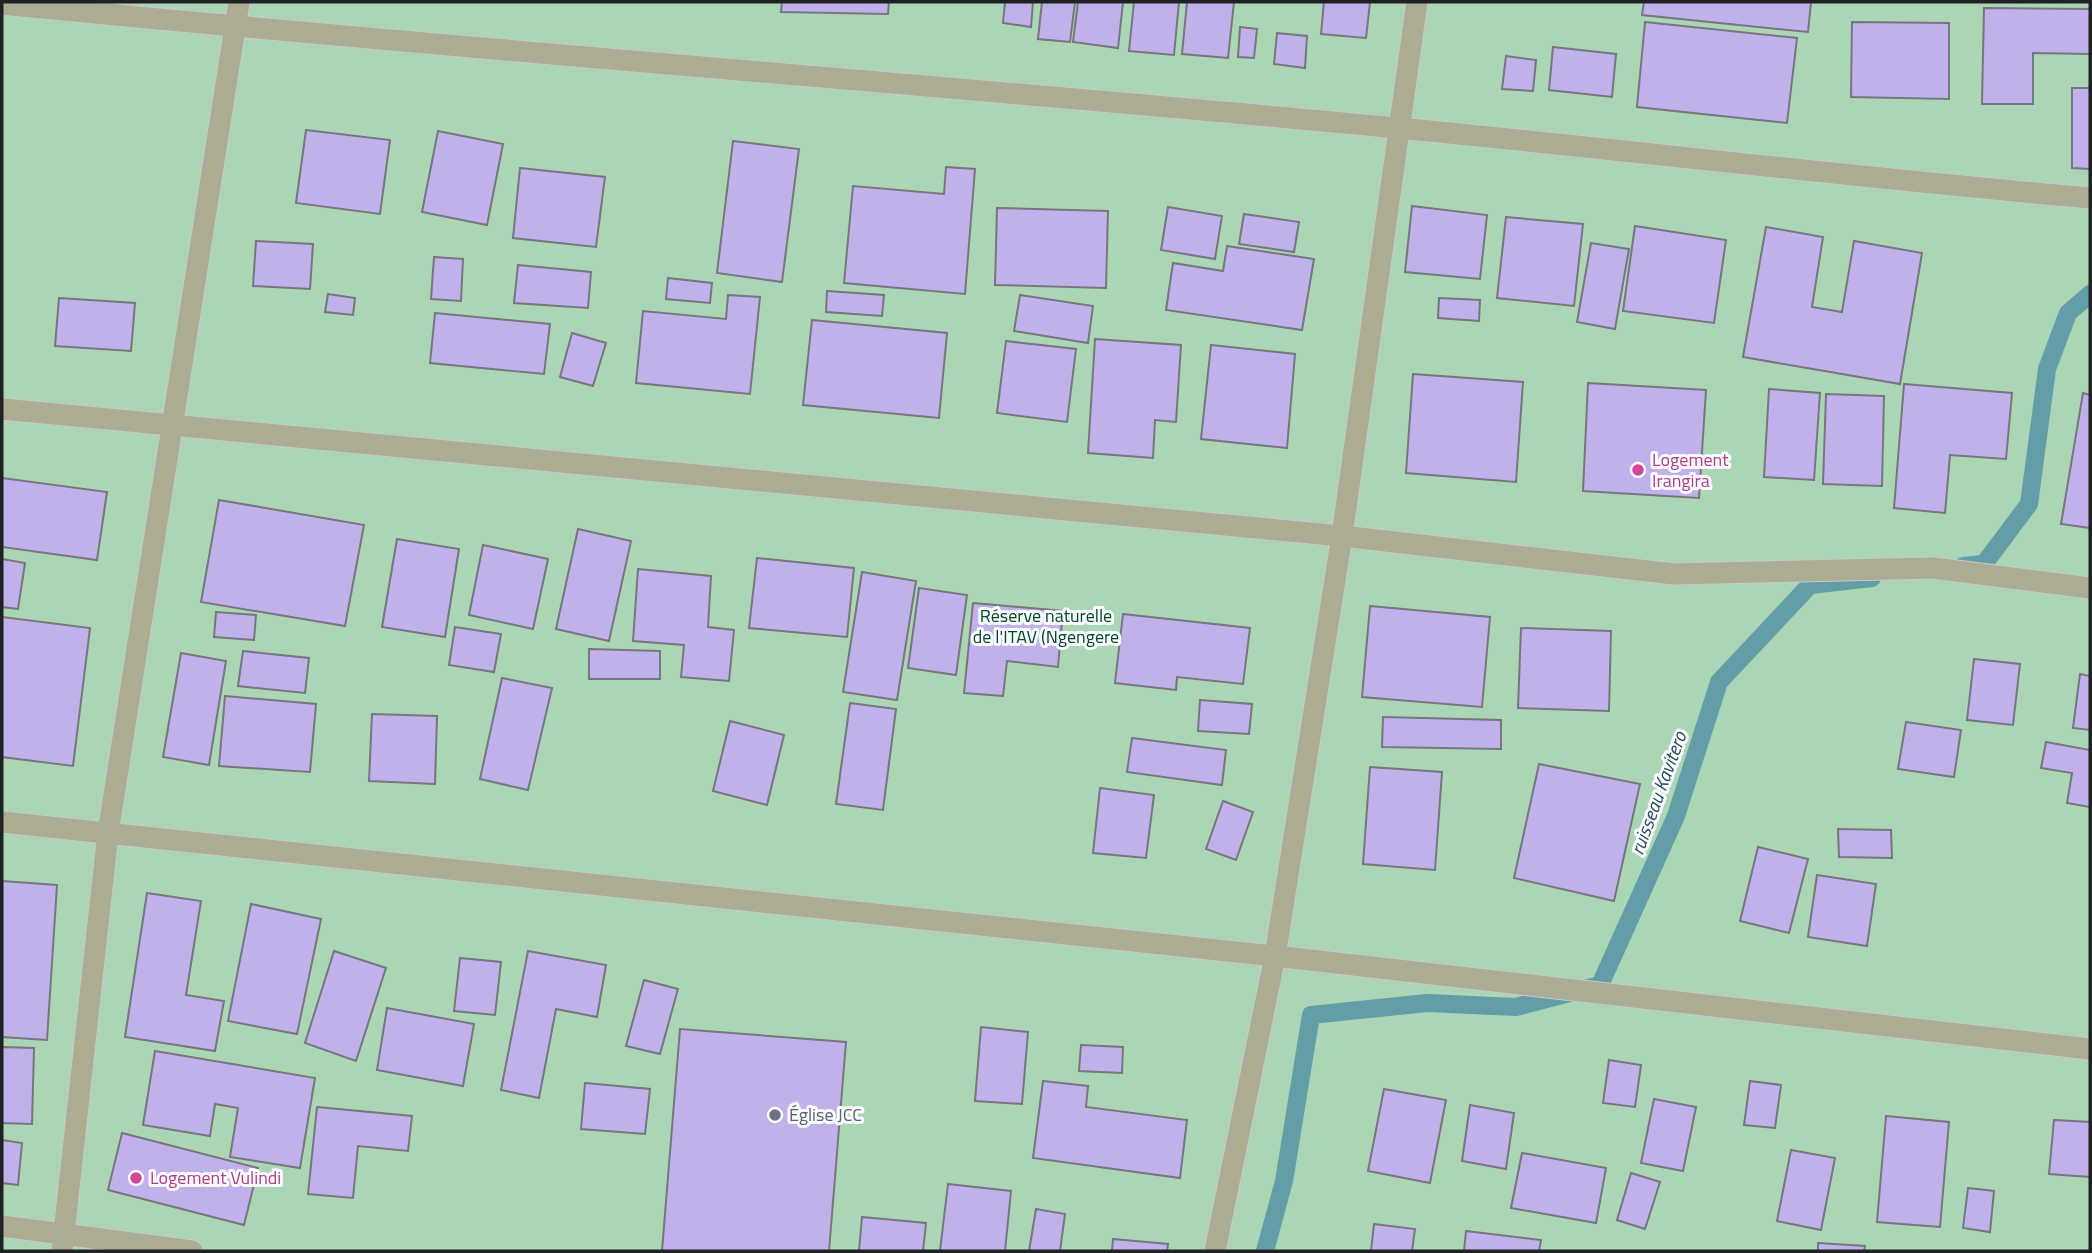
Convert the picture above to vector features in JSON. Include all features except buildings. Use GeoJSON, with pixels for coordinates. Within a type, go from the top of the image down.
{"type":"FeatureCollection","features":[{"type":"Feature","properties":{"kind":"street"},"geometry":{"type":"LineString","coordinates":[[62,1243],[108,833],[239,2]]}},
{"type":"Feature","properties":{"kind":"street"},"geometry":{"type":"LineString","coordinates":[[1215,1251],[1275,956],[1342,536],[1417,2]]}},
{"type":"Feature","properties":{"kind":"street"},"geometry":{"type":"LineString","coordinates":[[2,4],[235,27],[1399,128],[1916,183],[2090,198]]}},
{"type":"Feature","properties":{"kind":"street"},"geometry":{"type":"LineString","coordinates":[[2,409],[1342,536],[1674,574],[1933,568],[2090,588]]}},
{"type":"Feature","properties":{"kind":"street"},"geometry":{"type":"LineString","coordinates":[[2,822],[1275,956],[2090,1049]]}},
{"type":"Feature","properties":{"kind":"street"},"geometry":{"type":"LineString","coordinates":[[2,1226],[62,1243],[192,1251]]}},
{"type":"Feature","properties":{"kind":"green space","name":"Réserve naturelle de l'ITAV (Ngengere"},"geometry":{"type":"Polygon","coordinates":[[[2,2],[2090,2],[2090,1251],[2,1251],[2,2]]]}},
{"type":"Feature","properties":{"kind":"waterway","name":"ruisseau Kavitero"},"geometry":{"type":"LineString","coordinates":[[1963,566],[1984,564],[2029,504],[2047,369],[2068,313],[2090,294]]}},
{"type":"Feature","properties":{"kind":"waterway","name":"ruisseau Kavitero"},"geometry":{"type":"LineString","coordinates":[[1265,1251],[1284,1181],[1311,1015],[1427,1003],[1516,1007],[1600,985],[1676,816],[1719,682],[1810,585],[1872,578]]}},
{"type":"Feature","properties":{"kind":"place","name":"Logement Irangira"},"geometry":{"type":"Point","coordinates":[1638,470]}},
{"type":"Feature","properties":{"kind":"place","name":"Église JCC"},"geometry":{"type":"Point","coordinates":[775,1115]}},
{"type":"Feature","properties":{"kind":"place","name":"Logement Vulindi"},"geometry":{"type":"Point","coordinates":[136,1178]}}]}
